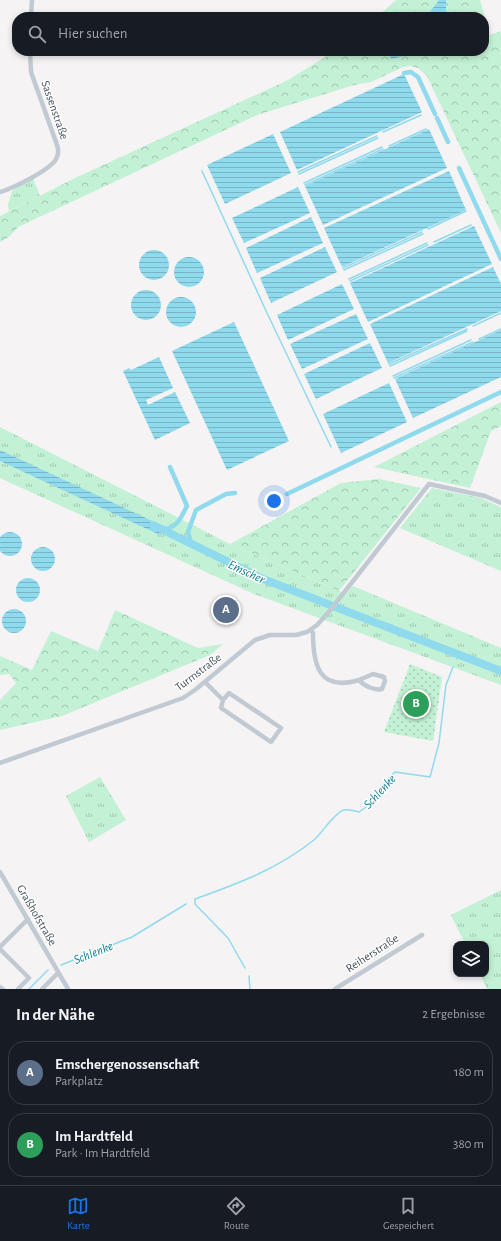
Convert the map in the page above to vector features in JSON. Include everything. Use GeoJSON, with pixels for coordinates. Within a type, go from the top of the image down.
{"type":"FeatureCollection","features":[{"type":"Feature","properties":{"kind":"street"},"geometry":{"type":"LineString","coordinates":[[31,12],[32,0]]}},
{"type":"Feature","properties":{"kind":"street","name":"Sassenstraße"},"geometry":{"type":"LineString","coordinates":[[0,192],[10,189],[42,171],[53,163],[57,156],[57,145],[31,72],[30,56]]}},
{"type":"Feature","properties":{"kind":"street"},"geometry":{"type":"LineString","coordinates":[[359,680],[362,684],[378,690],[382,689],[385,681],[384,677],[373,674],[359,680],[335,682],[321,674],[315,663],[313,633],[311,630],[342,596],[430,484],[485,496],[501,503]]}},
{"type":"Feature","properties":{"kind":"street","name":"Turmstraße"},"geometry":{"type":"LineString","coordinates":[[0,763],[93,729],[171,703],[195,690],[255,640],[270,635],[296,634],[311,630]]}},
{"type":"Feature","properties":{"kind":"street"},"geometry":{"type":"LineString","coordinates":[[205,682],[223,700]]}},
{"type":"Feature","properties":{"kind":"street"},"geometry":{"type":"LineString","coordinates":[[229,693],[281,728],[271,742],[221,708],[223,700],[229,693]]}},
{"type":"Feature","properties":{"kind":"street","name":"Graßhofstraße"},"geometry":{"type":"LineString","coordinates":[[0,872],[68,989]]}},
{"type":"Feature","properties":{"kind":"street"},"geometry":{"type":"LineString","coordinates":[[18,989],[29,978],[0,948],[28,919]]}},
{"type":"Feature","properties":{"kind":"street","name":"Reiherstraße"},"geometry":{"type":"LineString","coordinates":[[334,989],[422,935]]}},
{"type":"Feature","properties":{"kind":"street"},"geometry":{"type":"LineString","coordinates":[[42,989],[58,973]]}},
{"type":"Feature","properties":{"kind":"green space"},"geometry":{"type":"Polygon","coordinates":[[[396,0],[480,0],[483,12],[383,12],[396,0]]]}},
{"type":"Feature","properties":{"kind":"green space"},"geometry":{"type":"Polygon","coordinates":[[[501,31],[501,233],[427,76],[418,68],[411,66],[403,67],[371,82],[354,85],[257,115],[18,227],[8,238],[0,242],[0,216],[75,178],[288,80],[327,56],[489,56],[489,32],[490,35],[501,31]]]}},
{"type":"Feature","properties":{"kind":"green space"},"geometry":{"type":"Polygon","coordinates":[[[33,178],[40,196],[9,211],[8,205],[12,191],[33,178]]]}},
{"type":"Feature","properties":{"kind":"green space"},"geometry":{"type":"Polygon","coordinates":[[[501,402],[501,426],[491,431],[470,488],[374,467],[501,402]]]}},
{"type":"Feature","properties":{"kind":"green space"},"geometry":{"type":"Polygon","coordinates":[[[0,427],[230,544],[346,594],[353,586],[501,648],[501,685],[254,594],[0,478],[0,427]]]}},
{"type":"Feature","properties":{"kind":"green space"},"geometry":{"type":"Polygon","coordinates":[[[379,479],[421,488],[339,591],[230,544],[341,483],[379,479]]]}},
{"type":"Feature","properties":{"kind":"green space"},"geometry":{"type":"Polygon","coordinates":[[[432,488],[481,498],[501,507],[501,571],[400,528],[432,488]]]}},
{"type":"Feature","properties":{"kind":"green space"},"geometry":{"type":"Polygon","coordinates":[[[115,610],[198,648],[223,644],[210,655],[62,716],[0,730],[0,700],[16,683],[9,674],[0,675],[0,656],[32,670],[51,631],[98,651],[115,610]]]}},
{"type":"Feature","properties":{"kind":"green space"},"geometry":{"type":"Polygon","coordinates":[[[410,664],[442,677],[433,741],[384,732],[410,664]]]}},
{"type":"Feature","properties":{"kind":"green space"},"geometry":{"type":"Polygon","coordinates":[[[100,777],[126,820],[89,842],[66,796],[100,777]]]}},
{"type":"Feature","properties":{"kind":"green space"},"geometry":{"type":"Polygon","coordinates":[[[501,890],[501,989],[487,989],[481,977],[489,977],[489,941],[464,941],[451,915],[501,890]]]}},
{"type":"Feature","properties":{"kind":"water"},"geometry":{"type":"Polygon","coordinates":[[[439,0],[446,0],[447,12],[430,12],[439,0]]]}},
{"type":"Feature","properties":{"kind":"water"},"geometry":{"type":"Polygon","coordinates":[[[391,56],[404,56],[391,59],[391,56]]]}},
{"type":"Feature","properties":{"kind":"water"},"geometry":{"type":"Polygon","coordinates":[[[404,74],[422,112],[297,170],[280,132],[404,74]]]}},
{"type":"Feature","properties":{"kind":"water"},"geometry":{"type":"Polygon","coordinates":[[[429,129],[447,168],[323,225],[305,186],[429,129]]]}},
{"type":"Feature","properties":{"kind":"water"},"geometry":{"type":"Polygon","coordinates":[[[273,134],[291,173],[225,204],[207,165],[273,134]]]}},
{"type":"Feature","properties":{"kind":"water"},"geometry":{"type":"Polygon","coordinates":[[[449,171],[466,210],[342,267],[324,228],[449,171]]]}},
{"type":"Feature","properties":{"kind":"water"},"geometry":{"type":"Polygon","coordinates":[[[298,187],[310,213],[244,243],[232,218],[298,187]]]}},
{"type":"Feature","properties":{"kind":"water"},"geometry":{"type":"Polygon","coordinates":[[[311,217],[323,243],[257,273],[246,248],[311,217]]]}},
{"type":"Feature","properties":{"kind":"water"},"geometry":{"type":"Polygon","coordinates":[[[474,226],[492,264],[368,322],[350,283],[474,226]]]}},
{"type":"Feature","properties":{"kind":"water"},"geometry":{"type":"Polygon","coordinates":[[[325,247],[337,272],[271,303],[260,278],[325,247]]]}},
{"type":"Feature","properties":{"kind":"water"},"geometry":{"type":"Polygon","coordinates":[[[154,250],[165,254],[169,265],[165,276],[154,280],[143,276],[139,265],[143,254],[154,250]]]}},
{"type":"Feature","properties":{"kind":"water"},"geometry":{"type":"Polygon","coordinates":[[[189,257],[200,261],[204,272],[200,283],[189,287],[178,283],[174,272],[178,261],[189,257]]]}},
{"type":"Feature","properties":{"kind":"water"},"geometry":{"type":"Polygon","coordinates":[[[493,267],[501,284],[501,311],[388,363],[370,324],[493,267]]]}},
{"type":"Feature","properties":{"kind":"water"},"geometry":{"type":"Polygon","coordinates":[[[342,284],[354,309],[288,340],[277,315],[342,284]]]}},
{"type":"Feature","properties":{"kind":"water"},"geometry":{"type":"Polygon","coordinates":[[[146,290],[157,294],[161,305],[157,316],[146,320],[135,316],[131,305],[135,294],[146,290]]]}},
{"type":"Feature","properties":{"kind":"water"},"geometry":{"type":"Polygon","coordinates":[[[181,297],[192,301],[196,312],[192,323],[181,327],[170,323],[166,312],[170,301],[181,297]]]}},
{"type":"Feature","properties":{"kind":"water"},"geometry":{"type":"Polygon","coordinates":[[[356,314],[368,339],[302,369],[290,344],[356,314]]]}},
{"type":"Feature","properties":{"kind":"water"},"geometry":{"type":"Polygon","coordinates":[[[234,322],[289,441],[227,470],[172,351],[234,322]]]}},
{"type":"Feature","properties":{"kind":"water"},"geometry":{"type":"Polygon","coordinates":[[[501,330],[501,377],[413,418],[395,379],[501,330]]]}},
{"type":"Feature","properties":{"kind":"water"},"geometry":{"type":"Polygon","coordinates":[[[370,343],[382,368],[316,399],[304,374],[370,343]]]}},
{"type":"Feature","properties":{"kind":"water"},"geometry":{"type":"Polygon","coordinates":[[[159,357],[173,388],[146,400],[148,405],[175,392],[190,423],[155,440],[123,371],[129,368],[131,370],[159,357]]]}},
{"type":"Feature","properties":{"kind":"water"},"geometry":{"type":"Polygon","coordinates":[[[389,383],[407,422],[341,453],[323,414],[389,383]]]}},
{"type":"Feature","properties":{"kind":"water"},"geometry":{"type":"Polygon","coordinates":[[[0,450],[166,526],[160,535],[0,461],[0,450]]]}},
{"type":"Feature","properties":{"kind":"water"},"geometry":{"type":"Polygon","coordinates":[[[6,533],[14,533],[21,540],[21,548],[14,555],[6,555],[-1,548],[-1,540],[6,533]]]}},
{"type":"Feature","properties":{"kind":"water"},"geometry":{"type":"Polygon","coordinates":[[[43,547],[48,548],[54,554],[54,564],[48,570],[43,571],[38,570],[32,564],[31,559],[32,554],[38,548],[43,547]]]}},
{"type":"Feature","properties":{"kind":"water"},"geometry":{"type":"Polygon","coordinates":[[[28,578],[33,579],[39,585],[39,595],[33,601],[28,602],[23,601],[17,595],[16,590],[17,585],[23,579],[28,578]]]}},
{"type":"Feature","properties":{"kind":"water"},"geometry":{"type":"Polygon","coordinates":[[[14,609],[19,610],[25,616],[25,626],[19,632],[14,633],[9,632],[3,626],[2,621],[3,616],[9,610],[14,609]]]}},
{"type":"Feature","properties":{"kind":"waterway"},"geometry":{"type":"LineString","coordinates":[[404,73],[411,72],[418,77],[435,114]]}},
{"type":"Feature","properties":{"kind":"waterway"},"geometry":{"type":"LineString","coordinates":[[383,132],[421,115]]}},
{"type":"Feature","properties":{"kind":"waterway"},"geometry":{"type":"LineString","coordinates":[[437,118],[448,142]]}},
{"type":"Feature","properties":{"kind":"waterway"},"geometry":{"type":"LineString","coordinates":[[389,146],[426,129]]}},
{"type":"Feature","properties":{"kind":"waterway"},"geometry":{"type":"LineString","coordinates":[[298,172],[377,136]]}},
{"type":"Feature","properties":{"kind":"waterway"},"geometry":{"type":"LineString","coordinates":[[299,174],[378,138]]}},
{"type":"Feature","properties":{"kind":"waterway"},"geometry":{"type":"LineString","coordinates":[[304,183],[382,147]]}},
{"type":"Feature","properties":{"kind":"waterway"},"geometry":{"type":"LineString","coordinates":[[305,185],[383,149]]}},
{"type":"Feature","properties":{"kind":"waterway"},"geometry":{"type":"LineString","coordinates":[[459,168],[501,259]]}},
{"type":"Feature","properties":{"kind":"waterway"},"geometry":{"type":"LineString","coordinates":[[202,171],[267,313],[331,447]]}},
{"type":"Feature","properties":{"kind":"waterway"},"geometry":{"type":"LineString","coordinates":[[428,229],[466,211]]}},
{"type":"Feature","properties":{"kind":"waterway"},"geometry":{"type":"LineString","coordinates":[[434,242],[471,225]]}},
{"type":"Feature","properties":{"kind":"waterway"},"geometry":{"type":"LineString","coordinates":[[343,268],[422,232]]}},
{"type":"Feature","properties":{"kind":"waterway"},"geometry":{"type":"LineString","coordinates":[[344,270],[423,234]]}},
{"type":"Feature","properties":{"kind":"waterway"},"geometry":{"type":"LineString","coordinates":[[349,279],[427,243]]}},
{"type":"Feature","properties":{"kind":"waterway"},"geometry":{"type":"LineString","coordinates":[[350,281],[428,245]]}},
{"type":"Feature","properties":{"kind":"waterway"},"geometry":{"type":"LineString","coordinates":[[473,326],[501,313]]}},
{"type":"Feature","properties":{"kind":"waterway"},"geometry":{"type":"LineString","coordinates":[[389,364],[467,329]]}},
{"type":"Feature","properties":{"kind":"waterway"},"geometry":{"type":"LineString","coordinates":[[479,339],[501,329]]}},
{"type":"Feature","properties":{"kind":"waterway"},"geometry":{"type":"LineString","coordinates":[[390,366],[467,331]]}},
{"type":"Feature","properties":{"kind":"waterway"},"geometry":{"type":"LineString","coordinates":[[393,376],[471,340]]}},
{"type":"Feature","properties":{"kind":"waterway"},"geometry":{"type":"LineString","coordinates":[[394,378],[473,342]]}},
{"type":"Feature","properties":{"kind":"waterway"},"geometry":{"type":"LineString","coordinates":[[287,494],[501,392]]}},
{"type":"Feature","properties":{"kind":"waterway"},"geometry":{"type":"LineString","coordinates":[[163,530],[176,524],[187,506],[170,467]]}},
{"type":"Feature","properties":{"kind":"waterway"},"geometry":{"type":"LineString","coordinates":[[191,543],[188,532],[196,510],[226,494],[235,493]]}},
{"type":"Feature","properties":{"kind":"waterway","name":"Emscher"},"geometry":{"type":"LineString","coordinates":[[153,525],[263,579],[501,671]]}},
{"type":"Feature","properties":{"kind":"waterway","name":"Schlenke"},"geometry":{"type":"LineString","coordinates":[[457,659],[458,654]]}},
{"type":"Feature","properties":{"kind":"waterway","name":"Schlenke"},"geometry":{"type":"LineString","coordinates":[[245,968],[228,938],[195,904],[195,899],[257,875],[286,860],[314,840],[340,812],[344,810],[359,812],[369,805],[382,785],[395,772],[430,777],[439,743],[446,685],[453,667]]}},
{"type":"Feature","properties":{"kind":"waterway","name":"Schlenke"},"geometry":{"type":"LineString","coordinates":[[61,965],[132,937],[186,904]]}},
{"type":"Feature","properties":{"kind":"waterway","name":"Schlenke"},"geometry":{"type":"LineString","coordinates":[[29,989],[48,970]]}},
{"type":"Feature","properties":{"kind":"waterway"},"geometry":{"type":"LineString","coordinates":[[249,976],[250,989]]}},
{"type":"Feature","properties":{"kind":"place","name":"Emschergenossenschaft"},"geometry":{"type":"Point","coordinates":[226,610]}},
{"type":"Feature","properties":{"kind":"place","name":"Im Hardtfeld"},"geometry":{"type":"Point","coordinates":[416,704]}}]}
